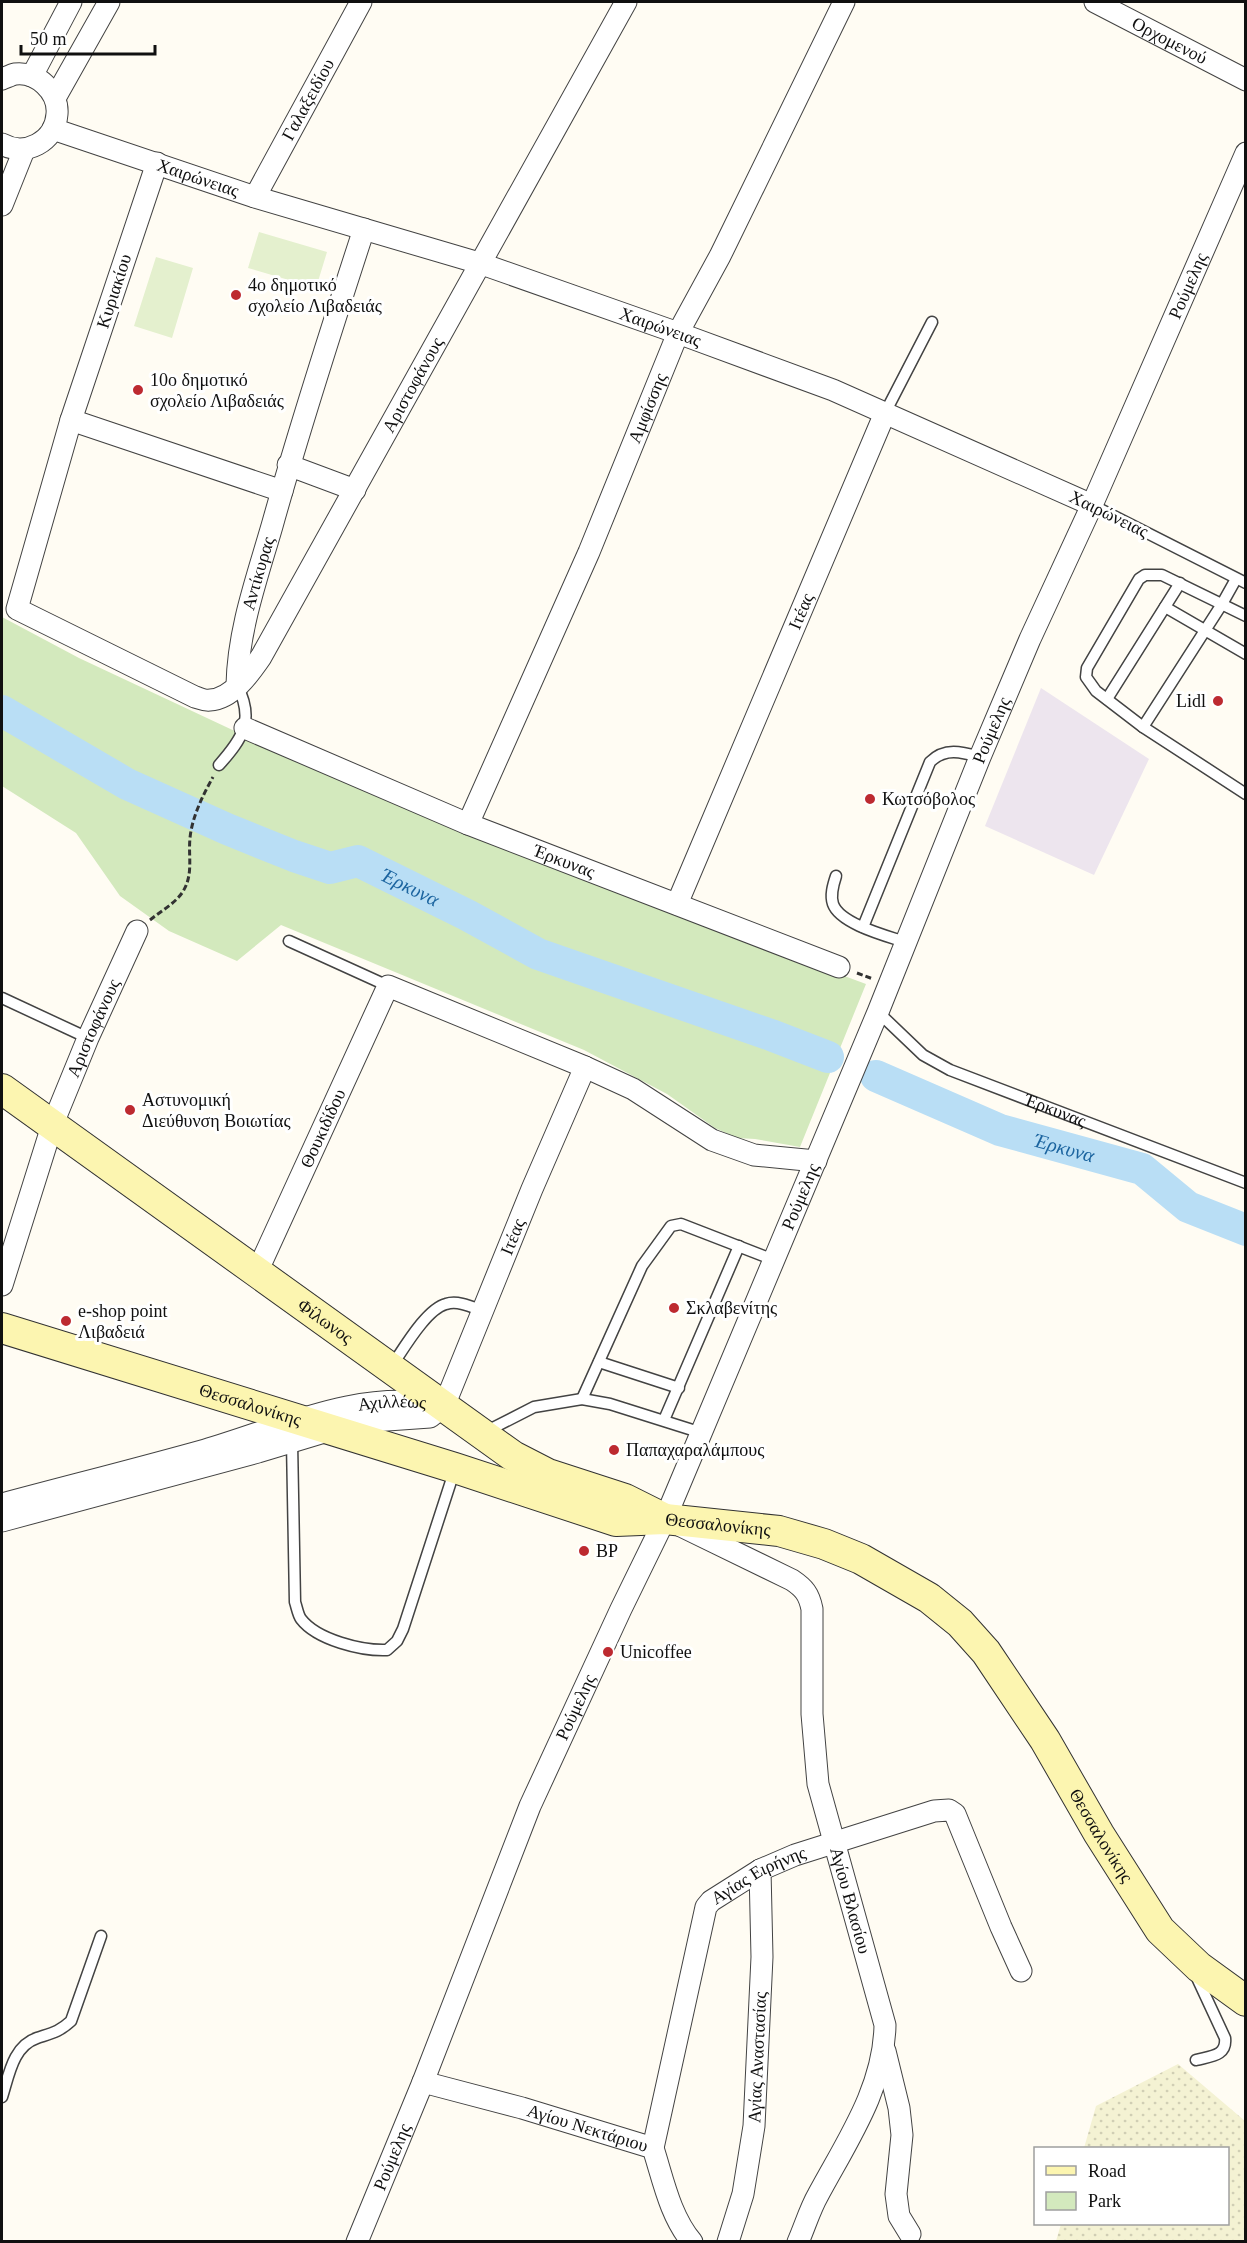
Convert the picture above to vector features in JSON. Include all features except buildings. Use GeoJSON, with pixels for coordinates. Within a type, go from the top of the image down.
{"type":"FeatureCollection","features":[{"type":"Feature","properties":{"kind":"main road","name":"Φίλωνος"},"geometry":{"type":"LineString","coordinates":[[2,1089],[530,1466],[625,1499],[665,1519]]}},
{"type":"Feature","properties":{"kind":"main road","name":"Θεσσαλονίκης"},"geometry":{"type":"LineString","coordinates":[[2,1328],[294,1430],[331,1430],[616,1521],[665,1519],[779,1531],[824,1544],[861,1559],[929,1598],[960,1623],[986,1652],[1021,1701],[1152,1920],[1172,1944],[1245,2001]]}},
{"type":"Feature","properties":{"kind":"street"},"geometry":{"type":"LineString","coordinates":[[32,76],[71,2]]}},
{"type":"Feature","properties":{"kind":"street"},"geometry":{"type":"LineString","coordinates":[[55,98],[109,2]]}},
{"type":"Feature","properties":{"kind":"street","name":"Γαλαξειδίου"},"geometry":{"type":"LineString","coordinates":[[255,196],[361,2]]}},
{"type":"Feature","properties":{"kind":"street","name":"Αριστοφάνους"},"geometry":{"type":"LineString","coordinates":[[237,686],[261,657],[626,2]]}},
{"type":"Feature","properties":{"kind":"street","name":"Αμφίσσης"},"geometry":{"type":"LineString","coordinates":[[468,824],[589,552],[678,333],[726,246],[844,2]]}},
{"type":"Feature","properties":{"kind":"street","name":"Ορχομενού"},"geometry":{"type":"LineString","coordinates":[[1095,2],[1245,80]]}},
{"type":"Feature","properties":{"kind":"street"},"geometry":{"type":"LineString","coordinates":[[2,79],[15,74],[32,76],[46,84],[55,98],[58,114],[53,129],[46,139],[36,146],[24,150],[8,148],[2,144]]}},
{"type":"Feature","properties":{"kind":"street","name":"Χαιρώνειας"},"geometry":{"type":"LineString","coordinates":[[53,129],[255,196],[479,263],[678,333],[813,382],[1092,505]]}},
{"type":"Feature","properties":{"kind":"street"},"geometry":{"type":"LineString","coordinates":[[2,205],[24,150]]}},
{"type":"Feature","properties":{"kind":"street","name":"Ρούμελης"},"geometry":{"type":"LineString","coordinates":[[357,2241],[423,2082],[530,1806],[665,1519],[878,1012],[1030,639],[1092,505],[1245,153]]}},
{"type":"Feature","properties":{"kind":"street","name":"Κυριακίου"},"geometry":{"type":"LineString","coordinates":[[157,163],[71,420],[16,609],[195,697],[209,700],[223,696],[237,686]]}},
{"type":"Feature","properties":{"kind":"street","name":"Αντίκυρας"},"geometry":{"type":"LineString","coordinates":[[237,686],[238,658],[245,620],[288,465],[364,229]]}},
{"type":"Feature","properties":{"kind":"street","name":"Ιτέας"},"geometry":{"type":"LineString","coordinates":[[677,904],[885,413]]}},
{"type":"Feature","properties":{"kind":"street"},"geometry":{"type":"LineString","coordinates":[[71,420],[282,491]]}},
{"type":"Feature","properties":{"kind":"street"},"geometry":{"type":"LineString","coordinates":[[288,465],[355,490]]}},
{"type":"Feature","properties":{"kind":"street","name":"Έρκυνας"},"geometry":{"type":"LineString","coordinates":[[245,728],[468,824],[839,967]]}},
{"type":"Feature","properties":{"kind":"street","name":"Αριστοφάνους"},"geometry":{"type":"LineString","coordinates":[[2,1285],[52,1126],[88,1038],[137,931]]}},
{"type":"Feature","properties":{"kind":"street"},"geometry":{"type":"LineString","coordinates":[[388,986],[633,1089],[712,1140],[754,1155],[816,1161]]}},
{"type":"Feature","properties":{"kind":"street","name":"Θουκιδίδου"},"geometry":{"type":"LineString","coordinates":[[257,1272],[388,986]]}},
{"type":"Feature","properties":{"kind":"street","name":"Ιτέας"},"geometry":{"type":"LineString","coordinates":[[444,1406],[585,1067]]}},
{"type":"Feature","properties":{"kind":"street","name":"Αχιλλέως"},"geometry":{"type":"LineString","coordinates":[[2,1521],[294,1430],[367,1404],[423,1402],[444,1406]]}},
{"type":"Feature","properties":{"kind":"street","name":"Αχιλλέως"},"geometry":{"type":"LineString","coordinates":[[331,1430],[373,1421],[430,1417],[444,1406]]}},
{"type":"Feature","properties":{"kind":"street","name":"Αχιλλέως"},"geometry":{"type":"LineString","coordinates":[[2,1504],[206,1450],[294,1430]]}},
{"type":"Feature","properties":{"kind":"street","name":"Αγίου Βλασίου"},"geometry":{"type":"LineString","coordinates":[[665,1519],[792,1580],[803,1587],[809,1596],[812,1609],[812,1714],[818,1784],[885,2025],[885,2048],[878,2075],[849,2142],[818,2196],[798,2241]]}},
{"type":"Feature","properties":{"kind":"street","name":"Αγίας Ειρήνης"},"geometry":{"type":"LineString","coordinates":[[653,2148],[706,1907],[711,1901],[760,1870],[795,1855],[934,1811],[950,1810],[955,1814],[1021,1971]]}},
{"type":"Feature","properties":{"kind":"street","name":"Αγίας Αναστασίας"},"geometry":{"type":"LineString","coordinates":[[728,2241],[743,2194],[754,2126],[762,1957],[760,1870]]}},
{"type":"Feature","properties":{"kind":"street"},"geometry":{"type":"LineString","coordinates":[[885,2048],[899,2108],[902,2134],[896,2194],[899,2216],[910,2234]]}},
{"type":"Feature","properties":{"kind":"street","name":"Αγίου Νεκτάριου"},"geometry":{"type":"LineString","coordinates":[[423,2082],[653,2148],[670,2201],[692,2241]]}},
{"type":"Feature","properties":{"kind":"lane","name":"Ιτέας"},"geometry":{"type":"LineString","coordinates":[[885,413],[932,322]]}},
{"type":"Feature","properties":{"kind":"lane","name":"Χαιρώνειας"},"geometry":{"type":"LineString","coordinates":[[1092,505],[1241,581]]}},
{"type":"Feature","properties":{"kind":"lane"},"geometry":{"type":"LineString","coordinates":[[1245,616],[1162,575],[1145,575],[1139,579],[1087,668],[1086,677],[1089,684],[1143,727],[1245,794]]}},
{"type":"Feature","properties":{"kind":"lane"},"geometry":{"type":"LineString","coordinates":[[1143,727],[1222,604],[1241,581]]}},
{"type":"Feature","properties":{"kind":"lane"},"geometry":{"type":"LineString","coordinates":[[1107,699],[1180,583]]}},
{"type":"Feature","properties":{"kind":"lane"},"geometry":{"type":"LineString","coordinates":[[1165,607],[1245,654]]}},
{"type":"Feature","properties":{"kind":"lane"},"geometry":{"type":"LineString","coordinates":[[219,765],[232,751],[245,728],[247,712],[245,700],[237,686]]}},
{"type":"Feature","properties":{"kind":"lane"},"geometry":{"type":"LineString","coordinates":[[863,927],[930,762],[934,757],[950,751],[980,757]]}},
{"type":"Feature","properties":{"kind":"lane"},"geometry":{"type":"LineString","coordinates":[[836,876],[831,894],[834,907],[842,915],[863,927],[905,942]]}},
{"type":"Feature","properties":{"kind":"lane"},"geometry":{"type":"LineString","coordinates":[[289,942],[388,986]]}},
{"type":"Feature","properties":{"kind":"lane"},"geometry":{"type":"LineString","coordinates":[[2,998],[88,1038]]}},
{"type":"Feature","properties":{"kind":"lane","name":"Έρκυνας"},"geometry":{"type":"LineString","coordinates":[[878,1012],[924,1055],[950,1070],[1245,1183]]}},
{"type":"Feature","properties":{"kind":"lane"},"geometry":{"type":"LineString","coordinates":[[582,1399],[642,1266],[671,1226],[681,1224],[774,1260]]}},
{"type":"Feature","properties":{"kind":"lane"},"geometry":{"type":"LineString","coordinates":[[664,1420],[739,1246]]}},
{"type":"Feature","properties":{"kind":"lane"},"geometry":{"type":"LineString","coordinates":[[390,1368],[431,1312],[445,1304],[454,1303],[483,1311]]}},
{"type":"Feature","properties":{"kind":"lane"},"geometry":{"type":"LineString","coordinates":[[599,1362],[679,1388]]}},
{"type":"Feature","properties":{"kind":"lane"},"geometry":{"type":"LineString","coordinates":[[482,1433],[534,1407],[582,1399],[610,1404],[702,1433]]}},
{"type":"Feature","properties":{"kind":"lane"},"geometry":{"type":"LineString","coordinates":[[294,1430],[295,1602],[299,1617],[309,1628],[320,1635],[371,1650],[387,1650],[397,1641],[403,1629],[455,1468]]}},
{"type":"Feature","properties":{"kind":"lane"},"geometry":{"type":"LineString","coordinates":[[2,2097],[14,2060],[24,2044],[61,2031],[71,2021],[101,1936]]}},
{"type":"Feature","properties":{"kind":"lane"},"geometry":{"type":"LineString","coordinates":[[1196,2060],[1217,2055],[1226,2045],[1226,2038],[1198,1980],[1199,1967]]}},
{"type":"Feature","properties":{"kind":"path"},"geometry":{"type":"LineString","coordinates":[[137,931],[182,893],[190,874],[189,839],[206,790]]}},
{"type":"Feature","properties":{"kind":"path"},"geometry":{"type":"LineString","coordinates":[[839,967],[889,985]]}},
{"type":"Feature","properties":{"kind":"shaded area"},"geometry":{"type":"Polygon","coordinates":[[[1041,688],[1149,759],[1094,875],[985,826],[1041,688]]]}},
{"type":"Feature","properties":{"kind":"shaded area"},"geometry":{"type":"Polygon","coordinates":[[[1178,2064],[1245,2121],[1245,2241],[1056,2241],[1061,2225],[1229,2225],[1229,2147],[1084,2147],[1096,2106],[1178,2064]]]}},
{"type":"Feature","properties":{"kind":"green space"},"geometry":{"type":"Polygon","coordinates":[[[259,232],[327,252],[316,288],[248,268],[259,232]]]}},
{"type":"Feature","properties":{"kind":"green space"},"geometry":{"type":"Polygon","coordinates":[[[156,257],[193,268],[172,338],[134,326],[156,257]]]}},
{"type":"Feature","properties":{"kind":"green space"},"geometry":{"type":"Polygon","coordinates":[[[2,617],[79,658],[301,762],[661,908],[866,984],[800,1147],[737,1138],[715,1128],[667,1094],[584,1050],[281,925],[237,961],[169,931],[120,896],[76,833],[2,786],[2,617]]]}},
{"type":"Feature","properties":{"kind":"waterway","name":"Έρκυνα"},"geometry":{"type":"LineString","coordinates":[[2,711],[127,784],[227,829],[330,868],[358,861],[467,915],[538,954],[828,1057]]}},
{"type":"Feature","properties":{"kind":"waterway","name":"Έρκυνα"},"geometry":{"type":"LineString","coordinates":[[876,1076],[1000,1130],[1142,1169],[1188,1207],[1246,1230]]}},
{"type":"Feature","properties":{"kind":"place","name":"4ο δημοτικό σχολείο Λιβαδειάς"},"geometry":{"type":"Point","coordinates":[236,295]}},
{"type":"Feature","properties":{"kind":"place","name":"10ο δημοτικό σχολείο Λιβαδειάς"},"geometry":{"type":"Point","coordinates":[138,390]}},
{"type":"Feature","properties":{"kind":"place","name":"Lidl"},"geometry":{"type":"Point","coordinates":[1218,701]}},
{"type":"Feature","properties":{"kind":"place","name":"Κωτσόβολος"},"geometry":{"type":"Point","coordinates":[870,799]}},
{"type":"Feature","properties":{"kind":"place","name":"Αστυνομική Διεύθυνση Βοιωτίας"},"geometry":{"type":"Point","coordinates":[130,1110]}},
{"type":"Feature","properties":{"kind":"place","name":"Σκλαβενίτης"},"geometry":{"type":"Point","coordinates":[674,1308]}},
{"type":"Feature","properties":{"kind":"place","name":"e-shop point Λιβαδειά"},"geometry":{"type":"Point","coordinates":[66,1321]}},
{"type":"Feature","properties":{"kind":"place","name":"Παπαχαραλάμπους"},"geometry":{"type":"Point","coordinates":[614,1450]}},
{"type":"Feature","properties":{"kind":"place","name":"BP"},"geometry":{"type":"Point","coordinates":[584,1551]}},
{"type":"Feature","properties":{"kind":"place","name":"Unicoffee"},"geometry":{"type":"Point","coordinates":[608,1652]}}]}
